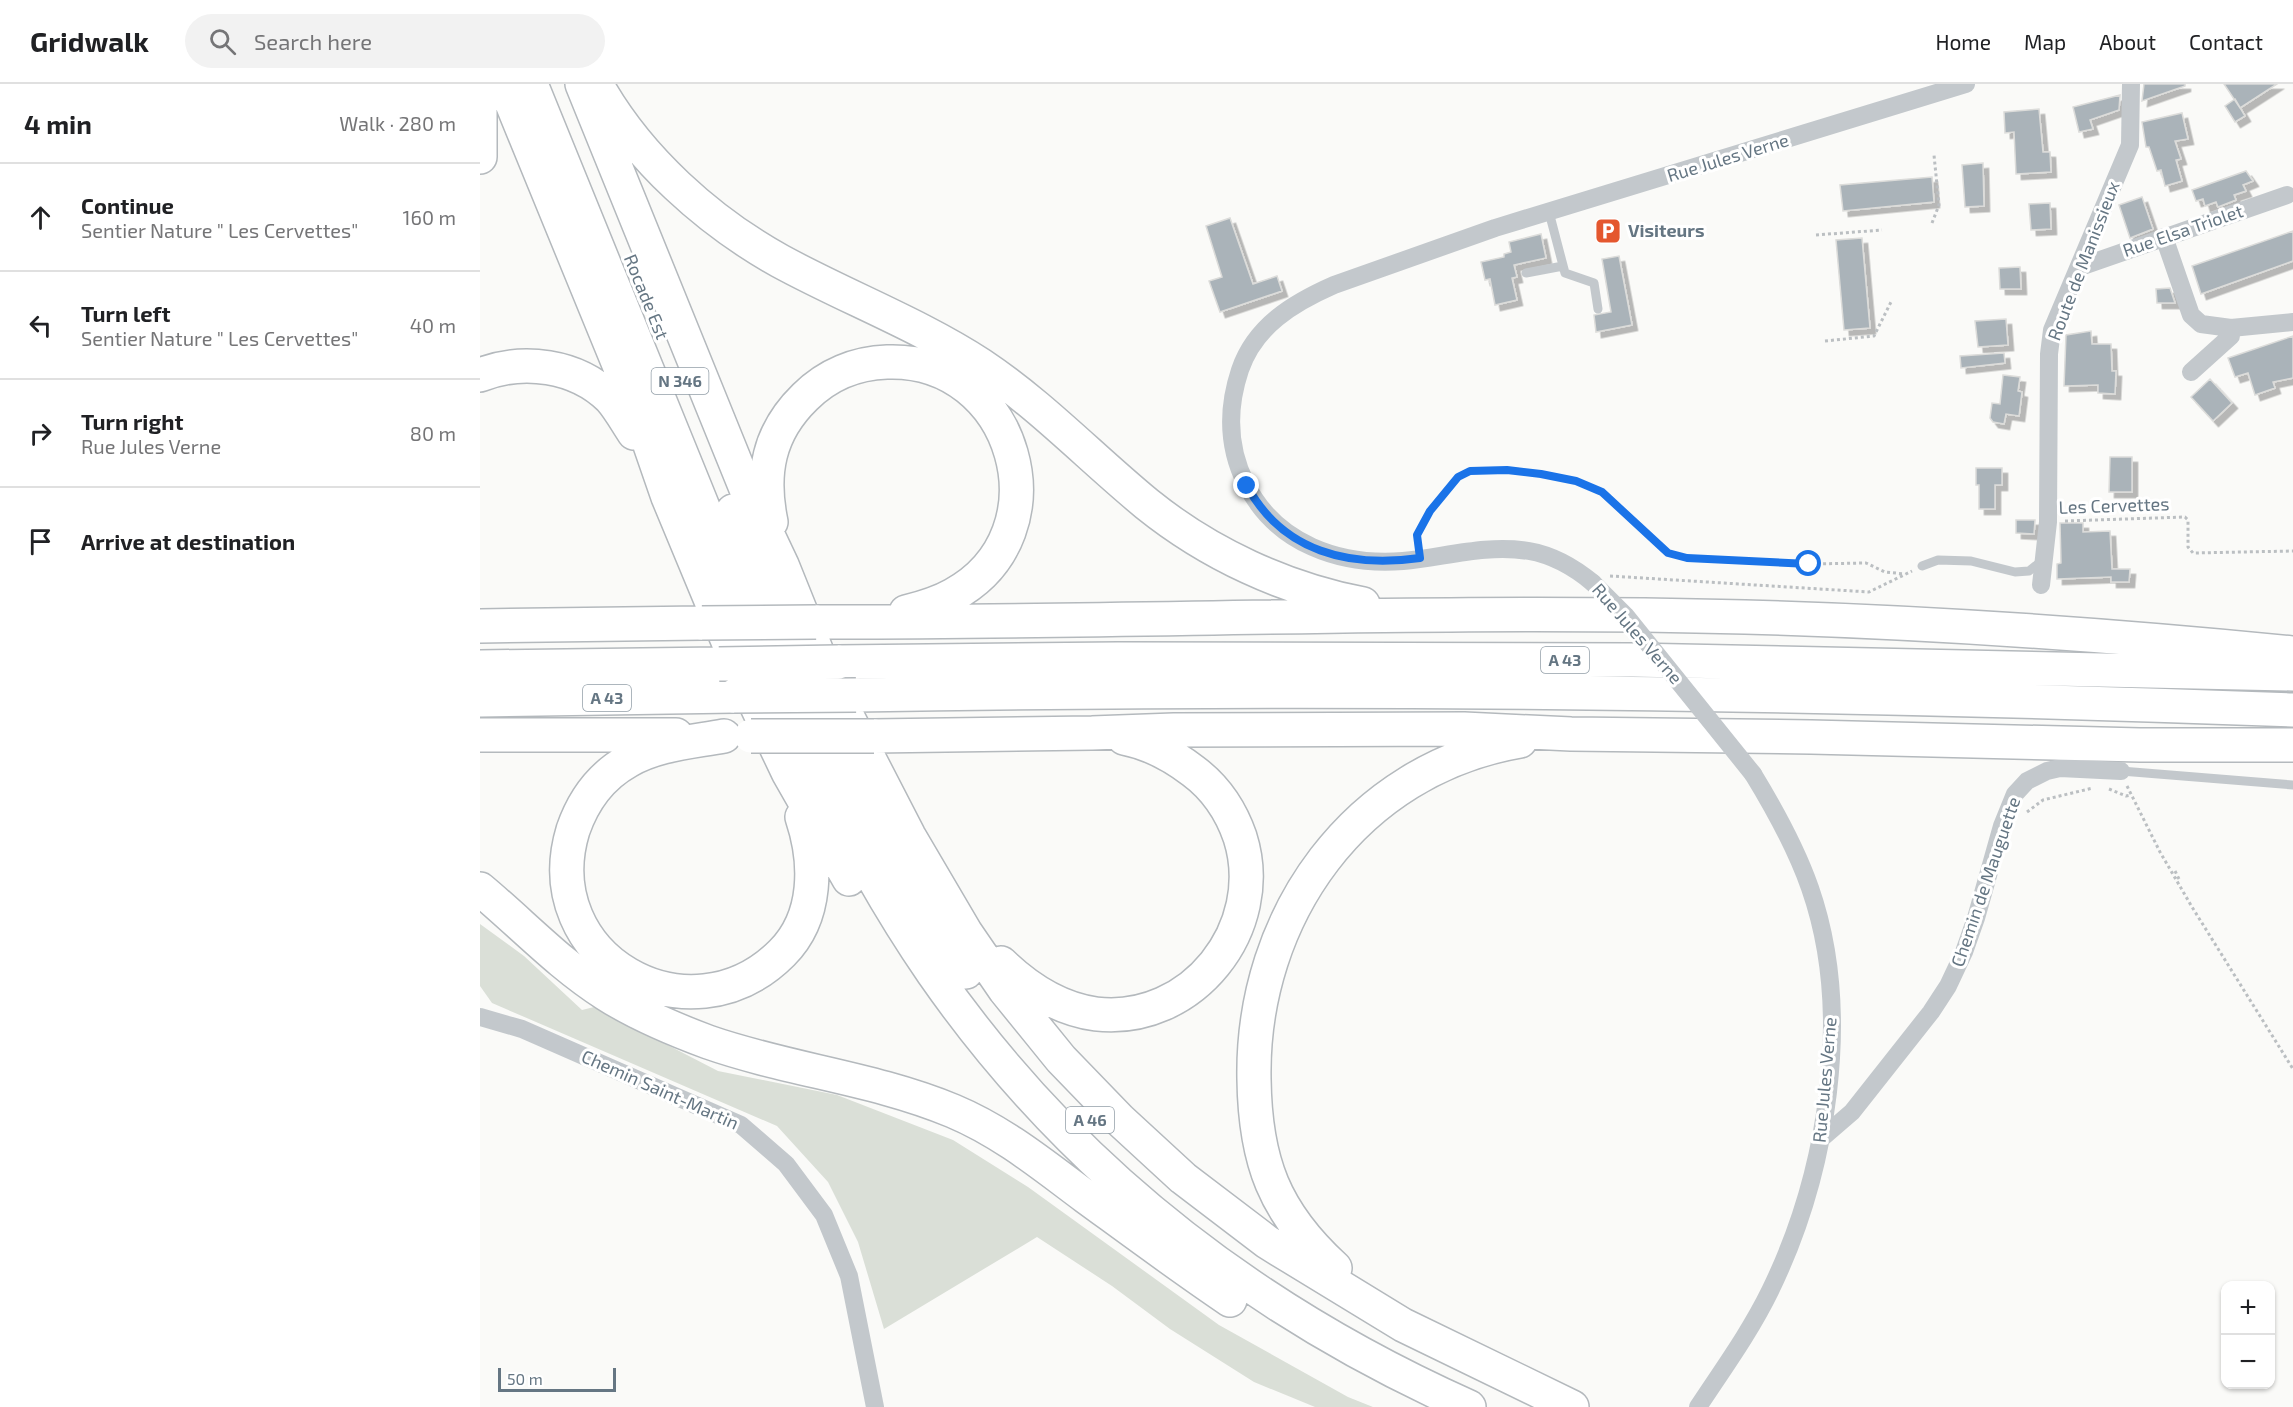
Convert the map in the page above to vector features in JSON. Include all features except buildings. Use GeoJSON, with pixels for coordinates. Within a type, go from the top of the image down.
{"type":"FeatureCollection","features":[{"type":"Feature","properties":{"kind":"highway"},"geometry":{"type":"LineString","coordinates":[[504,84],[640,416],[668,497],[742,675],[788,772],[884,938],[928,1004],[1016,1112],[1081,1179],[1119,1214],[1193,1274]]}},
{"type":"Feature","properties":{"kind":"highway","name":"Rocade Est"},"geometry":{"type":"LineString","coordinates":[[531,84],[737,592],[789,677]]}},
{"type":"Feature","properties":{"kind":"highway","name":"Rocade Est"},"geometry":{"type":"LineString","coordinates":[[559,84],[761,580],[789,677]]}},
{"type":"Feature","properties":{"kind":"highway"},"geometry":{"type":"LineString","coordinates":[[582,84],[747,491],[782,565],[827,677],[886,794],[981,957],[1033,1025],[1090,1090],[1156,1154],[1212,1201],[1267,1242],[1403,1325],[1572,1407]]}},
{"type":"Feature","properties":{"kind":"highway"},"geometry":{"type":"LineString","coordinates":[[596,84],[628,130],[664,172],[694,201],[734,232],[778,260],[941,340],[982,366],[1042,412],[1150,506],[1204,543],[1255,570],[1309,591],[1338,599],[1365,604],[1479,614]]}},
{"type":"Feature","properties":{"kind":"highway"},"geometry":{"type":"LineString","coordinates":[[480,97],[480,157]]}},
{"type":"Feature","properties":{"kind":"highway"},"geometry":{"type":"LineString","coordinates":[[782,565],[768,508],[766,472],[771,450],[780,429],[806,395],[840,372],[867,364],[897,362],[912,363],[939,370],[978,396],[1002,428],[1015,465],[1016,501],[1011,524],[1002,546],[981,574],[953,596],[916,609],[832,622]]}},
{"type":"Feature","properties":{"kind":"highway"},"geometry":{"type":"LineString","coordinates":[[480,375],[508,367],[550,368],[573,374],[596,387],[611,399],[623,416],[668,497]]}},
{"type":"Feature","properties":{"kind":"highway"},"geometry":{"type":"LineString","coordinates":[[480,607],[557,626]]}},
{"type":"Feature","properties":{"kind":"highway"},"geometry":{"type":"LineString","coordinates":[[480,626],[1479,614],[1742,617],[2004,628],[2293,653]]}},
{"type":"Feature","properties":{"kind":"highway"},"geometry":{"type":"LineString","coordinates":[[2199,644],[2293,641]]}},
{"type":"Feature","properties":{"kind":"highway","name":"A 43"},"geometry":{"type":"LineString","coordinates":[[480,667],[1118,659],[1633,660],[2293,674]]}},
{"type":"Feature","properties":{"kind":"highway","name":"A 46"},"geometry":{"type":"LineString","coordinates":[[789,677],[839,816],[899,920],[934,974],[968,1020],[1007,1069],[1048,1114],[1134,1198],[1230,1273],[1279,1307],[1332,1338],[1386,1368],[1469,1407]]}},
{"type":"Feature","properties":{"kind":"highway","name":"A 46"},"geometry":{"type":"LineString","coordinates":[[789,677],[916,897],[950,949],[1022,1047],[1105,1136],[1195,1215],[1295,1286],[1402,1347],[1533,1407]]}},
{"type":"Feature","properties":{"kind":"highway","name":"A 43"},"geometry":{"type":"LineString","coordinates":[[480,700],[734,696],[1447,692],[1767,695],[2293,711]]}},
{"type":"Feature","properties":{"kind":"highway"},"geometry":{"type":"LineString","coordinates":[[480,735],[874,736],[1174,730],[1464,729],[1571,734],[2140,745],[2293,745]]}},
{"type":"Feature","properties":{"kind":"highway"},"geometry":{"type":"LineString","coordinates":[[949,902],[986,949],[1008,969],[1042,994],[1077,1010],[1108,1015],[1147,1010],[1184,993],[1216,964],[1236,930],[1243,908],[1246,886],[1244,852],[1229,813],[1209,784],[1172,756],[1137,741],[1092,733]]}},
{"type":"Feature","properties":{"kind":"highway"},"geometry":{"type":"LineString","coordinates":[[1403,1325],[1308,1243],[1289,1217],[1271,1183],[1260,1146],[1253,1066],[1257,1016],[1266,975],[1283,929],[1305,886],[1334,846],[1381,802],[1417,778],[1472,754],[1506,744],[1571,734]]}},
{"type":"Feature","properties":{"kind":"highway"},"geometry":{"type":"LineString","coordinates":[[738,736],[660,748],[630,760],[609,773],[582,807],[569,846],[568,885],[574,909],[585,934],[615,967],[628,976],[658,988],[675,992],[708,991],[739,983],[752,976],[788,947],[805,915],[813,875],[809,839],[788,772]]}},
{"type":"Feature","properties":{"kind":"highway"},"geometry":{"type":"LineString","coordinates":[[2140,745],[2293,761]]}},
{"type":"Feature","properties":{"kind":"highway"},"geometry":{"type":"LineString","coordinates":[[480,889],[559,959],[606,994],[631,1009],[709,1042],[737,1051],[892,1089],[954,1111],[1025,1150],[1193,1274],[1266,1324],[1302,1344],[1435,1407]]}},
{"type":"Feature","properties":{"kind":"street","name":"Rue Jules Verne"},"geometry":{"type":"LineString","coordinates":[[1698,1407],[1745,1337],[1770,1291],[1799,1219],[1822,1137],[1831,1019],[1830,992],[1823,938],[1810,889],[1794,849],[1753,774],[1625,615],[1590,580],[1562,562],[1530,551],[1500,548],[1378,562],[1330,555],[1301,542],[1267,515],[1247,486],[1238,467],[1233,446],[1230,412],[1240,369],[1262,331],[1286,310],[1311,295],[1445,245],[1966,84]]}},
{"type":"Feature","properties":{"kind":"street","name":"Route de Manissieux"},"geometry":{"type":"LineString","coordinates":[[2041,585],[2048,522],[2049,354],[2052,330],[2130,145],[2131,84]]}},
{"type":"Feature","properties":{"kind":"street","name":"Rue Elsa Triolet"},"geometry":{"type":"LineString","coordinates":[[2080,267],[2287,195]]}},
{"type":"Feature","properties":{"kind":"street"},"geometry":{"type":"LineString","coordinates":[[2164,237],[2192,315],[2201,324],[2231,328],[2293,322]]}},
{"type":"Feature","properties":{"kind":"street"},"geometry":{"type":"LineString","coordinates":[[2192,372],[2231,336],[2231,328]]}},
{"type":"Feature","properties":{"kind":"street","name":"Chemin de Mauguette"},"geometry":{"type":"LineString","coordinates":[[1822,1137],[1852,1112],[1931,1012],[1948,986],[1964,952],[1976,918],[2007,810],[2022,785],[2039,773],[2060,768],[2121,771]]}},
{"type":"Feature","properties":{"kind":"street","name":"Chemin Saint-Martin"},"geometry":{"type":"LineString","coordinates":[[480,1017],[522,1029],[741,1125],[786,1164],[824,1215],[849,1276],[875,1407]]}},
{"type":"Feature","properties":{"kind":"lane"},"geometry":{"type":"LineString","coordinates":[[1550,212],[1565,273],[1594,283],[1598,309]]}},
{"type":"Feature","properties":{"kind":"lane"},"geometry":{"type":"LineString","coordinates":[[1526,273],[1563,266]]}},
{"type":"Feature","properties":{"kind":"lane"},"geometry":{"type":"LineString","coordinates":[[1922,566],[1938,560],[1971,561],[2015,572],[2029,571],[2043,560]]}},
{"type":"Feature","properties":{"kind":"lane","name":"Chemin de Mauguette"},"geometry":{"type":"LineString","coordinates":[[2121,771],[2293,785]]}},
{"type":"Feature","properties":{"kind":"path"},"geometry":{"type":"LineString","coordinates":[[1932,223],[1940,205],[1934,155]]}},
{"type":"Feature","properties":{"kind":"path"},"geometry":{"type":"LineString","coordinates":[[1816,235],[1882,230]]}},
{"type":"Feature","properties":{"kind":"path"},"geometry":{"type":"LineString","coordinates":[[1825,341],[1874,336],[1891,302]]}},
{"type":"Feature","properties":{"kind":"path"},"geometry":{"type":"LineString","coordinates":[[1420,558],[1417,535],[1430,511],[1458,477],[1470,471],[1507,470],[1576,481],[1602,492],[1668,553],[1687,558],[1809,564],[1866,563],[1885,572],[1905,574]]}},
{"type":"Feature","properties":{"kind":"path","name":"Les Cervettes"},"geometry":{"type":"LineString","coordinates":[[2048,522],[2185,517],[2188,520],[2188,548],[2193,553],[2293,551]]}},
{"type":"Feature","properties":{"kind":"path"},"geometry":{"type":"LineString","coordinates":[[1590,580],[1609,576],[1869,592],[1922,566]]}},
{"type":"Feature","properties":{"kind":"path"},"geometry":{"type":"LineString","coordinates":[[2121,771],[2160,852],[2293,1069]]}},
{"type":"Feature","properties":{"kind":"path"},"geometry":{"type":"LineString","coordinates":[[2023,819],[2028,810],[2043,800],[2078,790],[2111,789],[2126,796],[2131,795]]}},
{"type":"Feature","properties":{"kind":"path"},"geometry":{"type":"LineString","coordinates":[[2175,871],[2179,879]]}},
{"type":"Feature","properties":{"kind":"shaded area"},"geometry":{"type":"Polygon","coordinates":[[[480,924],[524,956],[582,1010],[594,1007],[718,1071],[837,1095],[953,1140],[1028,1187],[1219,1325],[1348,1397],[1373,1407],[1315,1407],[1254,1382],[1170,1329],[1112,1286],[1037,1237],[884,1329],[858,1242],[828,1182],[777,1126],[492,1003],[480,986],[480,924]]]}},
{"type":"Feature","properties":{"kind":"place","name":"Visiteurs"},"geometry":{"type":"Point","coordinates":[1608,231]}},
{"type":"Feature","properties":{"kind":"route"},"geometry":{"type":"LineString","coordinates":[[1247,486],[1260,507],[1288,534],[1330,555],[1360,561],[1404,561],[1420,558],[1417,535],[1430,511],[1458,477],[1470,471],[1507,470],[1576,481],[1602,492],[1668,553],[1687,558],[1809,564]]}}]}
